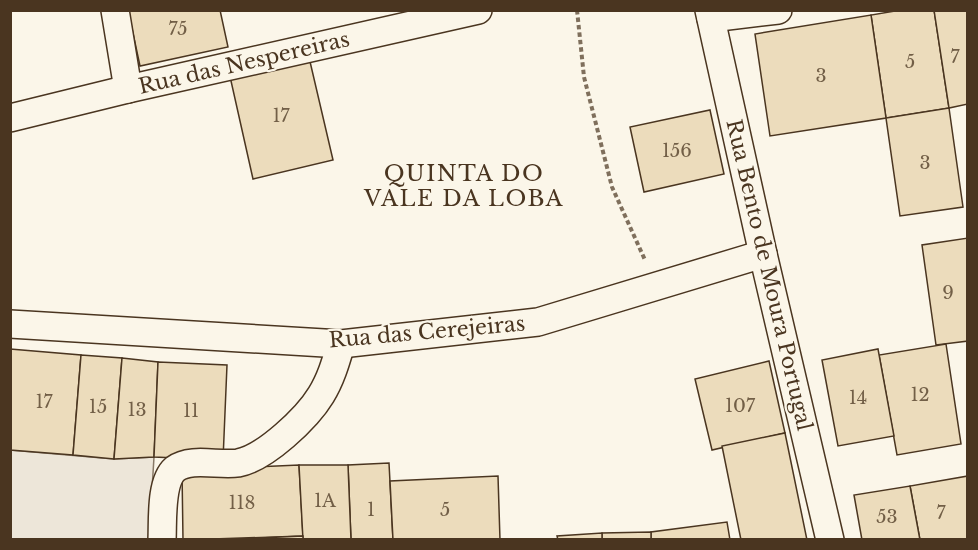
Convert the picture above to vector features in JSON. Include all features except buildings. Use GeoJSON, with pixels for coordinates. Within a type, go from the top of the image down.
{"type":"FeatureCollection","features":[{"type":"Feature","properties":{"kind":"street"},"geometry":{"type":"LineString","coordinates":[[115,10],[128,89]]}},
{"type":"Feature","properties":{"kind":"street","name":"Rua das Nespereiras"},"geometry":{"type":"LineString","coordinates":[[10,118],[478,10]]}},
{"type":"Feature","properties":{"kind":"street"},"geometry":{"type":"LineString","coordinates":[[710,14],[778,10]]}},
{"type":"Feature","properties":{"kind":"street","name":"Rua Bento de Moura Portugal"},"geometry":{"type":"LineString","coordinates":[[710,14],[830,540]]}},
{"type":"Feature","properties":{"kind":"street","name":"Rua das Cerejeiras"},"geometry":{"type":"LineString","coordinates":[[10,324],[341,344],[538,322],[763,254]]}},
{"type":"Feature","properties":{"kind":"street"},"geometry":{"type":"LineString","coordinates":[[162,540],[164,496],[173,470],[183,464],[239,463],[269,448],[287,435],[320,396],[332,373],[341,344]]}},
{"type":"Feature","properties":{"kind":"path"},"geometry":{"type":"LineString","coordinates":[[577,10],[584,77],[612,187],[657,286]]}},
{"type":"Feature","properties":{"kind":"shaded area"},"geometry":{"type":"Polygon","coordinates":[[[10,450],[114,459],[154,457],[149,539],[11,539],[10,450]]]}},
{"type":"Feature","properties":{"kind":"district","name":"QUINTA DO VALE DA LOBA"},"geometry":{"type":"Point","coordinates":[464,186]}}]}
